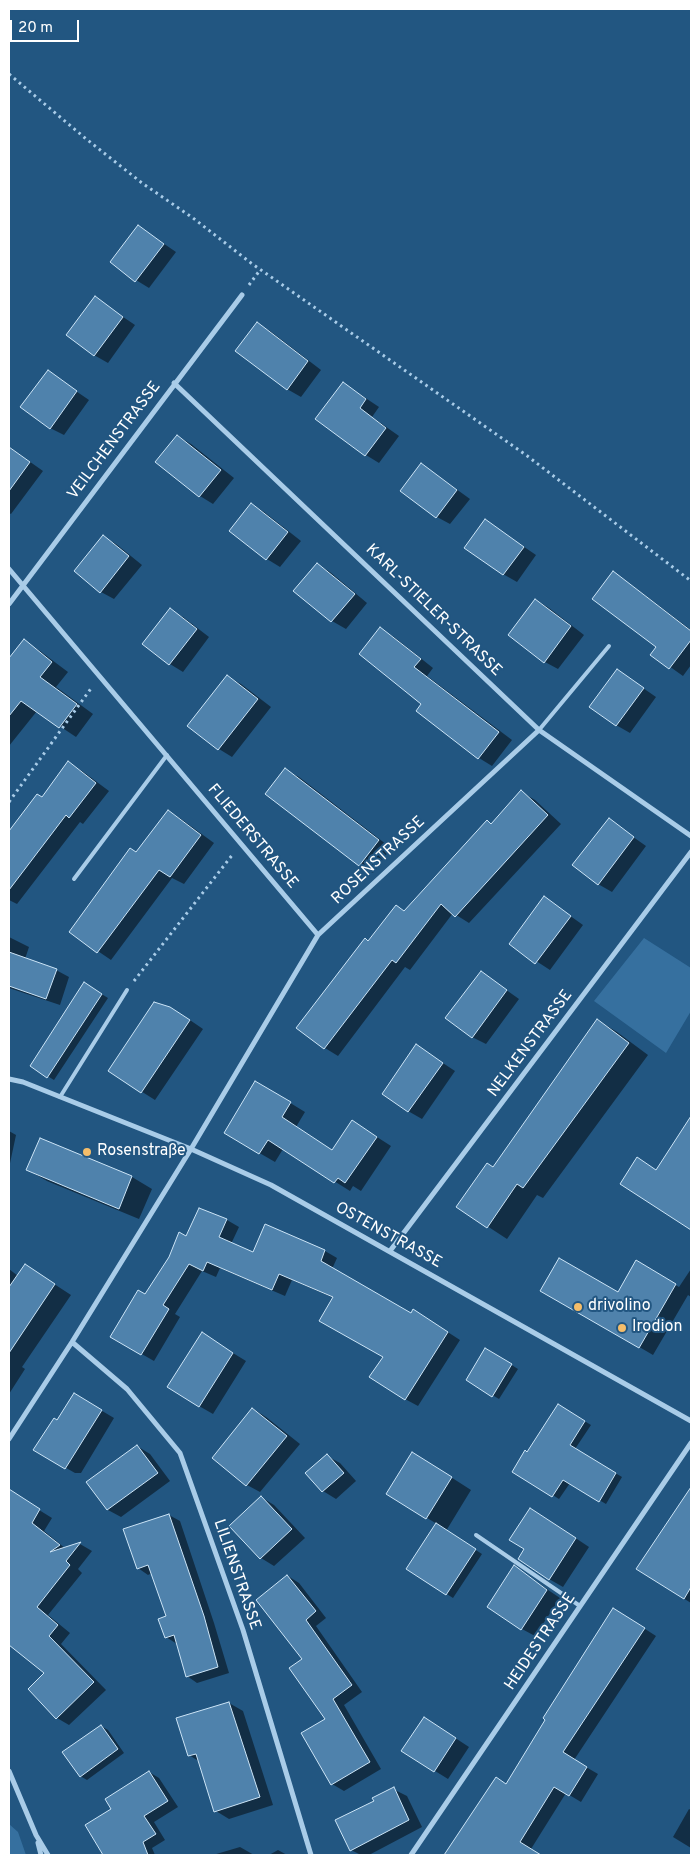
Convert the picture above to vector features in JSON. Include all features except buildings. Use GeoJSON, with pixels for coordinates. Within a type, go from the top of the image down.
{"type":"FeatureCollection","features":[{"type":"Feature","properties":{"kind":"street","name":"VEILCHENSTRASSE"},"geometry":{"type":"LineString","coordinates":[[9,604],[242,295]]}},
{"type":"Feature","properties":{"kind":"street","name":"KARL-STIELER-STRASSE"},"geometry":{"type":"LineString","coordinates":[[174,383],[539,730],[691,836]]}},
{"type":"Feature","properties":{"kind":"street","name":"FLIEDERSTRASSE"},"geometry":{"type":"LineString","coordinates":[[9,569],[318,935]]}},
{"type":"Feature","properties":{"kind":"street","name":"ROSENSTRASSE"},"geometry":{"type":"LineString","coordinates":[[9,1439],[72,1342],[191,1149],[318,935],[539,730]]}},
{"type":"Feature","properties":{"kind":"street","name":"NELKENSTRASSE"},"geometry":{"type":"LineString","coordinates":[[390,1251],[691,852]]}},
{"type":"Feature","properties":{"kind":"street","name":"OSTENSTRASSE"},"geometry":{"type":"LineString","coordinates":[[9,1079],[23,1082],[191,1149],[271,1185],[691,1421]]}},
{"type":"Feature","properties":{"kind":"street","name":"LILIENSTRASSE"},"geometry":{"type":"LineString","coordinates":[[72,1342],[127,1389],[180,1454],[243,1630],[311,1855]]}},
{"type":"Feature","properties":{"kind":"street","name":"HEIDESTRASSE"},"geometry":{"type":"LineString","coordinates":[[411,1855],[691,1442]]}},
{"type":"Feature","properties":{"kind":"street"},"geometry":{"type":"LineString","coordinates":[[9,1771],[36,1835],[48,1855]]}},
{"type":"Feature","properties":{"kind":"street"},"geometry":{"type":"LineString","coordinates":[[36,1835],[41,1855]]}},
{"type":"Feature","properties":{"kind":"lane"},"geometry":{"type":"LineString","coordinates":[[539,730],[609,646]]}},
{"type":"Feature","properties":{"kind":"lane"},"geometry":{"type":"LineString","coordinates":[[74,879],[167,756]]}},
{"type":"Feature","properties":{"kind":"lane"},"geometry":{"type":"LineString","coordinates":[[60,1097],[127,990]]}},
{"type":"Feature","properties":{"kind":"lane"},"geometry":{"type":"LineString","coordinates":[[476,1535],[580,1606]]}},
{"type":"Feature","properties":{"kind":"path"},"geometry":{"type":"LineString","coordinates":[[9,74],[92,144],[251,263],[526,455],[691,581]]}},
{"type":"Feature","properties":{"kind":"path"},"geometry":{"type":"LineString","coordinates":[[9,802],[100,677]]}},
{"type":"Feature","properties":{"kind":"path"},"geometry":{"type":"LineString","coordinates":[[127,990],[242,844]]}},
{"type":"Feature","properties":{"kind":"shaded area"},"geometry":{"type":"Polygon","coordinates":[[[644,938],[691,968],[691,1011],[666,1053],[594,1001],[644,938]]]}},
{"type":"Feature","properties":{"kind":"shaded area"},"geometry":{"type":"Polygon","coordinates":[[[9,1824],[18,1832],[26,1855],[9,1855],[9,1824]]]}},
{"type":"Feature","properties":{"kind":"place","name":"Rosenstraße"},"geometry":{"type":"Point","coordinates":[87,1152]}},
{"type":"Feature","properties":{"kind":"place","name":"drivolino"},"geometry":{"type":"Point","coordinates":[578,1307]}},
{"type":"Feature","properties":{"kind":"place","name":"Irodion"},"geometry":{"type":"Point","coordinates":[622,1328]}}]}
